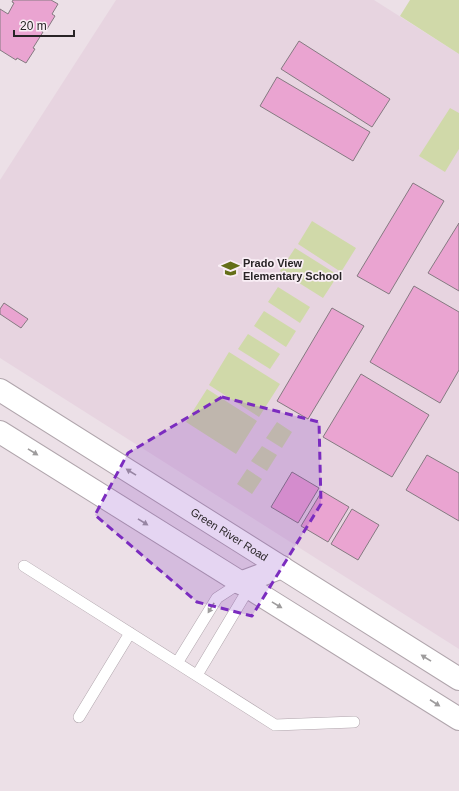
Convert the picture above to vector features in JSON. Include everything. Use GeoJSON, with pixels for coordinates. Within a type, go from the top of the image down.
{"type":"FeatureCollection","features":[{"type":"Feature","properties":{"kind":"main road","name":"Green River Road"},"geometry":{"type":"LineString","coordinates":[[0,390],[9,402],[282,567],[459,679]]}},
{"type":"Feature","properties":{"kind":"main road"},"geometry":{"type":"LineString","coordinates":[[0,432],[459,719]]}},
{"type":"Feature","properties":{"kind":"main road"},"geometry":{"type":"LineString","coordinates":[[244,585],[282,567]]}},
{"type":"Feature","properties":{"kind":"lane"},"geometry":{"type":"LineString","coordinates":[[24,566],[275,725],[354,722]]}},
{"type":"Feature","properties":{"kind":"lane"},"geometry":{"type":"LineString","coordinates":[[177,663],[217,598],[244,585]]}},
{"type":"Feature","properties":{"kind":"lane"},"geometry":{"type":"LineString","coordinates":[[197,675],[244,585]]}},
{"type":"Feature","properties":{"kind":"lane"},"geometry":{"type":"LineString","coordinates":[[78,717],[130,633]]}},
{"type":"Feature","properties":{"kind":"highlighted area"},"geometry":{"type":"Polygon","coordinates":[[[222,397],[319,422],[321,504],[252,616],[197,602],[95,515],[128,453],[222,397]]]}},
{"type":"Feature","properties":{"kind":"shaded area","name":"Prado View Elementary School"},"geometry":{"type":"Polygon","coordinates":[[[116,0],[374,0],[459,54],[459,649],[0,358],[0,180],[116,0]]]}},
{"type":"Feature","properties":{"kind":"green space"},"geometry":{"type":"Polygon","coordinates":[[[410,0],[459,0],[459,54],[400,16],[410,0]]]}},
{"type":"Feature","properties":{"kind":"green space"},"geometry":{"type":"Polygon","coordinates":[[[450,108],[459,113],[459,149],[445,172],[419,156],[450,108]]]}},
{"type":"Feature","properties":{"kind":"green space"},"geometry":{"type":"Polygon","coordinates":[[[312,221],[356,248],[341,272],[298,244],[312,221]]]}},
{"type":"Feature","properties":{"kind":"green space"},"geometry":{"type":"Polygon","coordinates":[[[295,248],[338,275],[323,298],[280,271],[295,248]]]}},
{"type":"Feature","properties":{"kind":"green space"},"geometry":{"type":"Polygon","coordinates":[[[278,287],[310,307],[300,323],[268,302],[278,287]]]}},
{"type":"Feature","properties":{"kind":"green space"},"geometry":{"type":"Polygon","coordinates":[[[264,311],[296,331],[286,347],[254,326],[264,311]]]}},
{"type":"Feature","properties":{"kind":"green space"},"geometry":{"type":"Polygon","coordinates":[[[248,334],[280,354],[270,369],[238,349],[248,334]]]}},
{"type":"Feature","properties":{"kind":"green space"},"geometry":{"type":"Polygon","coordinates":[[[229,352],[280,384],[259,417],[209,385],[229,352]]]}},
{"type":"Feature","properties":{"kind":"green space"},"geometry":{"type":"Polygon","coordinates":[[[207,389],[257,421],[236,454],[186,422],[207,389]]]}},
{"type":"Feature","properties":{"kind":"green space"},"geometry":{"type":"Polygon","coordinates":[[[277,422],[292,432],[282,448],[266,438],[277,422]]]}},
{"type":"Feature","properties":{"kind":"green space"},"geometry":{"type":"Polygon","coordinates":[[[262,446],[277,455],[267,471],[251,461],[262,446]]]}},
{"type":"Feature","properties":{"kind":"green space"},"geometry":{"type":"Polygon","coordinates":[[[247,469],[262,479],[252,494],[237,484],[247,469]]]}},
{"type":"Feature","properties":{"kind":"building"},"geometry":{"type":"Polygon","coordinates":[[[13,0],[51,0],[58,4],[52,14],[55,16],[47,29],[39,24],[37,28],[43,32],[26,63],[17,58],[16,60],[0,50],[0,9],[8,14],[14,3],[12,2],[13,0]]]}},
{"type":"Feature","properties":{"kind":"building"},"geometry":{"type":"Polygon","coordinates":[[[299,41],[390,99],[372,127],[281,69],[299,41]]]}},
{"type":"Feature","properties":{"kind":"building"},"geometry":{"type":"Polygon","coordinates":[[[277,77],[370,132],[353,161],[260,106],[277,77]]]}},
{"type":"Feature","properties":{"kind":"building"},"geometry":{"type":"Polygon","coordinates":[[[413,183],[444,201],[389,294],[357,276],[413,183]]]}},
{"type":"Feature","properties":{"kind":"building"},"geometry":{"type":"Polygon","coordinates":[[[459,223],[459,291],[428,273],[459,223]]]}},
{"type":"Feature","properties":{"kind":"building"},"geometry":{"type":"Polygon","coordinates":[[[414,286],[459,312],[459,370],[440,403],[370,362],[414,286]]]}},
{"type":"Feature","properties":{"kind":"building"},"geometry":{"type":"Polygon","coordinates":[[[4,303],[28,319],[21,328],[0,314],[0,309],[4,303]]]}},
{"type":"Feature","properties":{"kind":"building"},"geometry":{"type":"Polygon","coordinates":[[[332,308],[364,326],[308,419],[277,401],[332,308]]]}},
{"type":"Feature","properties":{"kind":"building"},"geometry":{"type":"Polygon","coordinates":[[[361,374],[429,415],[392,477],[323,437],[361,374]]]}},
{"type":"Feature","properties":{"kind":"building"},"geometry":{"type":"Polygon","coordinates":[[[427,455],[459,473],[459,521],[406,490],[427,455]]]}},
{"type":"Feature","properties":{"kind":"building"},"geometry":{"type":"Polygon","coordinates":[[[292,472],[319,488],[298,523],[271,507],[292,472]]]}},
{"type":"Feature","properties":{"kind":"building"},"geometry":{"type":"Polygon","coordinates":[[[322,491],[349,507],[328,542],[301,526],[322,491]]]}},
{"type":"Feature","properties":{"kind":"building"},"geometry":{"type":"Polygon","coordinates":[[[352,509],[379,525],[358,560],[331,544],[352,509]]]}},
{"type":"Feature","properties":{"kind":"place","name":"Prado View Elementary School"},"geometry":{"type":"Point","coordinates":[230,269]}}]}
